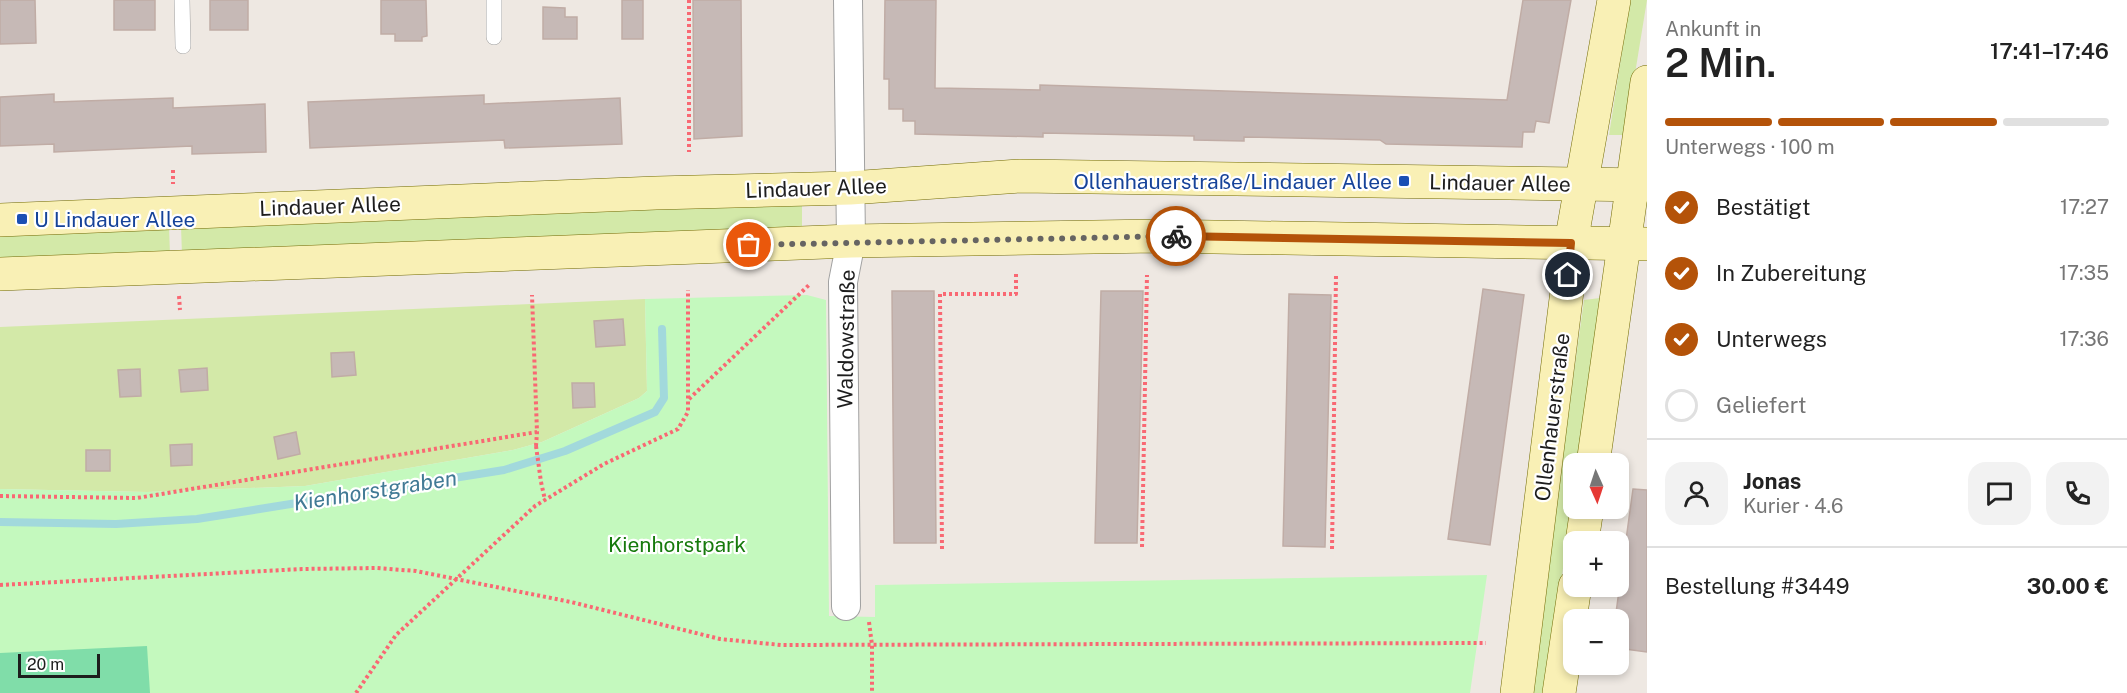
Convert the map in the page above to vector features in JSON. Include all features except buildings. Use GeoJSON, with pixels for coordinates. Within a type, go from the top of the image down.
{"type":"FeatureCollection","features":[{"type":"Feature","properties":{"kind":"main road","name":"Ollenhauerstraße"},"geometry":{"type":"LineString","coordinates":[[1516,693],[1567,291],[1571,243],[1614,0]]}},
{"type":"Feature","properties":{"kind":"main road"},"geometry":{"type":"LineString","coordinates":[[1595,453],[1636,244],[1647,82]]}},
{"type":"Feature","properties":{"kind":"main road","name":"Lindauer Allee"},"geometry":{"type":"LineString","coordinates":[[0,220],[667,193],[850,188],[1020,176],[1640,185]]}},
{"type":"Feature","properties":{"kind":"main road"},"geometry":{"type":"LineString","coordinates":[[0,274],[852,241],[1156,236],[1636,244]]}},
{"type":"Feature","properties":{"kind":"main road"},"geometry":{"type":"LineString","coordinates":[[1559,693],[1573,597]]}},
{"type":"Feature","properties":{"kind":"street","name":"Waldowstraße"},"geometry":{"type":"LineString","coordinates":[[846,606],[843,282],[852,241],[848,0]]}},
{"type":"Feature","properties":{"kind":"lane"},"geometry":{"type":"LineString","coordinates":[[182,0],[183,46]]}},
{"type":"Feature","properties":{"kind":"lane"},"geometry":{"type":"LineString","coordinates":[[494,0],[494,37]]}},
{"type":"Feature","properties":{"kind":"path"},"geometry":{"type":"LineString","coordinates":[[689,0],[689,152]]}},
{"type":"Feature","properties":{"kind":"path"},"geometry":{"type":"LineString","coordinates":[[942,549],[940,294],[1016,294],[1016,274]]}},
{"type":"Feature","properties":{"kind":"path"},"geometry":{"type":"LineString","coordinates":[[1142,548],[1147,275]]}},
{"type":"Feature","properties":{"kind":"path"},"geometry":{"type":"LineString","coordinates":[[1332,549],[1336,276]]}},
{"type":"Feature","properties":{"kind":"path"},"geometry":{"type":"LineString","coordinates":[[689,400],[809,285]]}},
{"type":"Feature","properties":{"kind":"path"},"geometry":{"type":"LineString","coordinates":[[356,693],[396,634],[535,506],[604,464],[678,429],[688,412],[689,400],[688,290]]}},
{"type":"Feature","properties":{"kind":"path"},"geometry":{"type":"LineString","coordinates":[[532,295],[536,447],[545,500]]}},
{"type":"Feature","properties":{"kind":"path"},"geometry":{"type":"LineString","coordinates":[[0,496],[137,498],[537,432]]}},
{"type":"Feature","properties":{"kind":"path"},"geometry":{"type":"LineString","coordinates":[[0,585],[302,569],[375,568],[416,571],[571,602],[720,639],[781,645],[1486,643]]}},
{"type":"Feature","properties":{"kind":"path"},"geometry":{"type":"LineString","coordinates":[[846,606],[868,608],[872,645],[872,693]]}},
{"type":"Feature","properties":{"kind":"green space"},"geometry":{"type":"Polygon","coordinates":[[[1630,0],[1647,0],[1625,135],[1609,135],[1630,0]]]}},
{"type":"Feature","properties":{"kind":"green space"},"geometry":{"type":"Polygon","coordinates":[[[802,203],[802,231],[182,255],[181,226],[802,203]]]}},
{"type":"Feature","properties":{"kind":"green space"},"geometry":{"type":"Polygon","coordinates":[[[169,226],[170,255],[0,262],[0,233],[169,226]]]}},
{"type":"Feature","properties":{"kind":"green space","name":"Kienhorstpark"},"geometry":{"type":"Polygon","coordinates":[[[807,295],[826,300],[829,616],[875,617],[875,585],[1487,575],[1470,693],[0,693],[0,489],[147,492],[305,486],[513,450],[542,442],[639,398],[647,391],[645,299],[807,295]]]}},
{"type":"Feature","properties":{"kind":"green space"},"geometry":{"type":"Polygon","coordinates":[[[1600,298],[1579,453],[1563,453],[1563,519],[1570,519],[1568,531],[1563,531],[1563,568],[1546,693],[1530,693],[1584,300],[1600,298]]]}},
{"type":"Feature","properties":{"kind":"green space"},"geometry":{"type":"Polygon","coordinates":[[[645,299],[647,391],[639,398],[542,442],[513,450],[305,486],[147,492],[0,489],[0,327],[645,299]]]}},
{"type":"Feature","properties":{"kind":"green space"},"geometry":{"type":"Polygon","coordinates":[[[147,646],[150,693],[0,693],[0,653],[147,646]]]}},
{"type":"Feature","properties":{"kind":"waterway","name":"Kienhorstgraben"},"geometry":{"type":"LineString","coordinates":[[0,522],[116,524],[197,519],[504,470],[565,451],[655,412],[664,398],[662,329]]}},
{"type":"Feature","properties":{"kind":"way so far"},"geometry":{"type":"LineString","coordinates":[[749,245],[852,241],[1176,236]]}},
{"type":"Feature","properties":{"kind":"place","name":"Ollenhauerstraße/Lindauer Allee"},"geometry":{"type":"Point","coordinates":[1404,181]}},
{"type":"Feature","properties":{"kind":"place","name":"U Lindauer Allee"},"geometry":{"type":"Point","coordinates":[22,219]}},
{"type":"Feature","properties":{"kind":"route"},"geometry":{"type":"LineString","coordinates":[[1176,236],[1571,243],[1568,275]]}}]}
